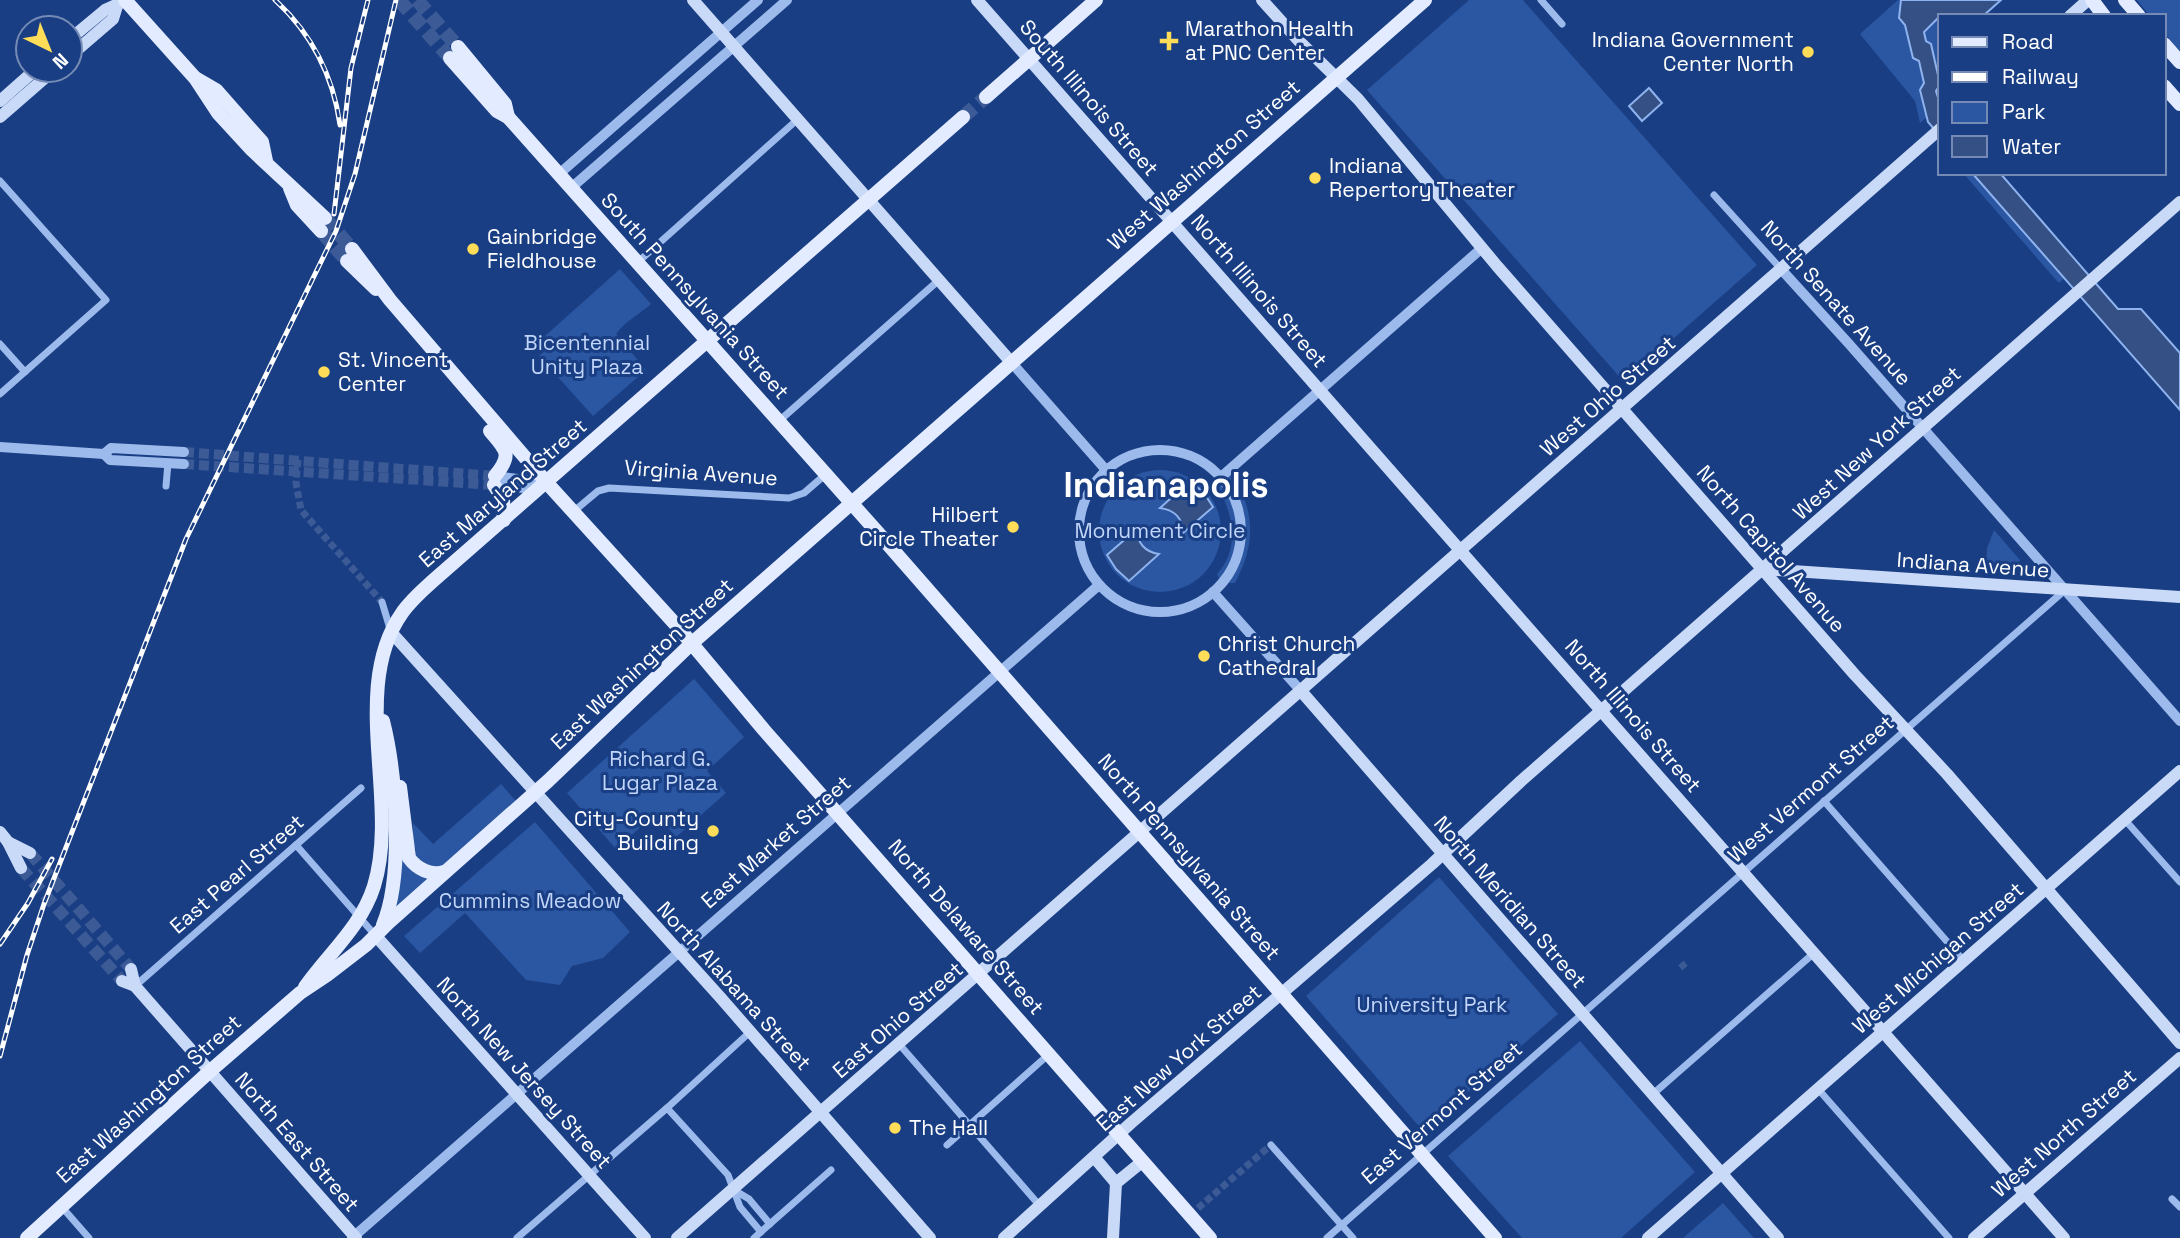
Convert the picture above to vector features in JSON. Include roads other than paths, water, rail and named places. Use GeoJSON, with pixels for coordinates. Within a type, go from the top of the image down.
{"type":"FeatureCollection","features":[{"type":"Feature","properties":{"kind":"main road"},"geometry":{"type":"LineString","coordinates":[[693,0],[1011,362]]}},
{"type":"Feature","properties":{"kind":"main road","name":"South Illinois Street"},"geometry":{"type":"LineString","coordinates":[[977,0],[1172,221]]}},
{"type":"Feature","properties":{"kind":"main road"},"geometry":{"type":"LineString","coordinates":[[986,97],[1096,0]]}},
{"type":"Feature","properties":{"kind":"main road","name":"North Capitol Avenue"},"geometry":{"type":"LineString","coordinates":[[1262,0],[1398,145],[1430,189],[2180,1044]]}},
{"type":"Feature","properties":{"kind":"main road","name":"West Washington Street"},"geometry":{"type":"LineString","coordinates":[[1011,362],[1425,0]]}},
{"type":"Feature","properties":{"kind":"main road"},"geometry":{"type":"LineString","coordinates":[[2072,14],[2090,0],[2102,14]]}},
{"type":"Feature","properties":{"kind":"main road"},"geometry":{"type":"LineString","coordinates":[[2125,0],[2137,14]]}},
{"type":"Feature","properties":{"kind":"main road"},"geometry":{"type":"LineString","coordinates":[[84,27],[105,10],[122,2]]}},
{"type":"Feature","properties":{"kind":"main road"},"geometry":{"type":"LineString","coordinates":[[84,44],[113,19],[122,2]]}},
{"type":"Feature","properties":{"kind":"main road"},"geometry":{"type":"LineString","coordinates":[[122,2],[195,78],[218,113],[251,150],[266,161],[290,188],[297,205],[323,225]]}},
{"type":"Feature","properties":{"kind":"main road"},"geometry":{"type":"LineString","coordinates":[[2166,46],[2180,62]]}},
{"type":"Feature","properties":{"kind":"main road","name":"South Pennsylvania Street"},"geometry":{"type":"LineString","coordinates":[[454,52],[497,111],[508,117],[851,503]]}},
{"type":"Feature","properties":{"kind":"main road"},"geometry":{"type":"LineString","coordinates":[[0,101],[19,84]]}},
{"type":"Feature","properties":{"kind":"main road"},"geometry":{"type":"LineString","coordinates":[[0,117],[38,84]]}},
{"type":"Feature","properties":{"kind":"main road"},"geometry":{"type":"LineString","coordinates":[[2166,88],[2180,104]]}},
{"type":"Feature","properties":{"kind":"main road","name":"East Maryland Street"},"geometry":{"type":"LineString","coordinates":[[360,917],[374,885],[381,847],[377,696],[384,654],[391,632],[401,614],[418,596],[963,117]]}},
{"type":"Feature","properties":{"kind":"main road","name":"West Ohio Street"},"geometry":{"type":"LineString","coordinates":[[1301,691],[1938,131]]}},
{"type":"Feature","properties":{"kind":"main road","name":"West New York Street"},"geometry":{"type":"LineString","coordinates":[[1442,853],[2180,202]]}},
{"type":"Feature","properties":{"kind":"main road","name":"North Illinois Street"},"geometry":{"type":"LineString","coordinates":[[1172,221],[2064,1238]]}},
{"type":"Feature","properties":{"kind":"main road"},"geometry":{"type":"LineString","coordinates":[[349,255],[360,276],[390,300],[453,374],[479,417],[506,450],[504,464],[494,480],[504,501],[504,520]]}},
{"type":"Feature","properties":{"kind":"main road","name":"East Washington Street"},"geometry":{"type":"LineString","coordinates":[[27,1238],[209,1072],[300,993],[327,975],[375,935],[536,792],[691,644],[1011,362]]}},
{"type":"Feature","properties":{"kind":"main road","name":"North Delaware Street"},"geometry":{"type":"LineString","coordinates":[[453,374],[1210,1238]]}},
{"type":"Feature","properties":{"kind":"main road","name":"North Pennsylvania Street"},"geometry":{"type":"LineString","coordinates":[[851,503],[1492,1237]]}},
{"type":"Feature","properties":{"kind":"main road","name":"Indiana Avenue"},"geometry":{"type":"LineString","coordinates":[[1763,569],[2180,597]]}},
{"type":"Feature","properties":{"kind":"main road","name":"North Alabama Street"},"geometry":{"type":"LineString","coordinates":[[391,632],[680,953],[930,1238]]}},
{"type":"Feature","properties":{"kind":"main road","name":"East Ohio Street"},"geometry":{"type":"LineString","coordinates":[[677,1238],[1301,691]]}},
{"type":"Feature","properties":{"kind":"main road","name":"North Meridian Street"},"geometry":{"type":"LineString","coordinates":[[1301,691],[1778,1238]]}},
{"type":"Feature","properties":{"kind":"main road"},"geometry":{"type":"LineString","coordinates":[[375,935],[384,925],[388,910],[397,841],[389,746],[377,696]]}},
{"type":"Feature","properties":{"kind":"main road"},"geometry":{"type":"LineString","coordinates":[[389,746],[395,759],[410,858],[425,871],[437,874],[444,872]]}},
{"type":"Feature","properties":{"kind":"main road","name":"West Michigan Street"},"geometry":{"type":"LineString","coordinates":[[1648,1238],[2180,771]]}},
{"type":"Feature","properties":{"kind":"main road"},"geometry":{"type":"LineString","coordinates":[[4,837],[30,853]]}},
{"type":"Feature","properties":{"kind":"main road"},"geometry":{"type":"LineString","coordinates":[[4,837],[21,868]]}},
{"type":"Feature","properties":{"kind":"main road","name":"East New York Street"},"geometry":{"type":"LineString","coordinates":[[1004,1238],[1442,853]]}},
{"type":"Feature","properties":{"kind":"main road","name":"East Washington Street"},"geometry":{"type":"LineString","coordinates":[[300,993],[360,917]]}},
{"type":"Feature","properties":{"kind":"main road","name":"North New Jersey Street"},"geometry":{"type":"LineString","coordinates":[[375,935],[645,1238]]}},
{"type":"Feature","properties":{"kind":"main road"},"geometry":{"type":"LineString","coordinates":[[131,969],[135,986]]}},
{"type":"Feature","properties":{"kind":"main road"},"geometry":{"type":"LineString","coordinates":[[122,981],[135,986]]}},
{"type":"Feature","properties":{"kind":"main road","name":"North East Street"},"geometry":{"type":"LineString","coordinates":[[135,986],[354,1237]]}},
{"type":"Feature","properties":{"kind":"main road","name":"West North Street"},"geometry":{"type":"LineString","coordinates":[[1974,1238],[2180,1058]]}},
{"type":"Feature","properties":{"kind":"main road"},"geometry":{"type":"LineString","coordinates":[[1094,1157],[1116,1183],[1113,1238]]}},
{"type":"Feature","properties":{"kind":"main road"},"geometry":{"type":"LineString","coordinates":[[1116,1183],[1143,1161]]}},
{"type":"Feature","properties":{"kind":"street"},"geometry":{"type":"LineString","coordinates":[[559,174],[758,0]]}},
{"type":"Feature","properties":{"kind":"street"},"geometry":{"type":"LineString","coordinates":[[571,188],[787,0]]}},
{"type":"Feature","properties":{"kind":"street"},"geometry":{"type":"LineString","coordinates":[[1541,0],[1562,24]]}},
{"type":"Feature","properties":{"kind":"street"},"geometry":{"type":"LineString","coordinates":[[638,262],[798,119]]}},
{"type":"Feature","properties":{"kind":"street"},"geometry":{"type":"LineString","coordinates":[[0,181],[106,300],[0,394]]}},
{"type":"Feature","properties":{"kind":"street","name":"North Senate Avenue"},"geometry":{"type":"LineString","coordinates":[[1714,195],[1923,427],[2180,721]]}},
{"type":"Feature","properties":{"kind":"street"},"geometry":{"type":"LineString","coordinates":[[1221,477],[1482,248]]}},
{"type":"Feature","properties":{"kind":"street"},"geometry":{"type":"LineString","coordinates":[[778,421],[939,280]]}},
{"type":"Feature","properties":{"kind":"street"},"geometry":{"type":"LineString","coordinates":[[0,344],[25,372]]}},
{"type":"Feature","properties":{"kind":"street"},"geometry":{"type":"LineString","coordinates":[[1011,362],[1106,470]]}},
{"type":"Feature","properties":{"kind":"street"},"geometry":{"type":"LineString","coordinates":[[0,447],[104,454],[110,460],[168,463],[184,458],[111,448],[104,454]]}},
{"type":"Feature","properties":{"kind":"street"},"geometry":{"type":"LineString","coordinates":[[1166,450],[1196,458],[1221,477],[1236,503],[1241,529],[1240,543],[1231,570],[1213,592],[1185,608],[1153,612],[1124,604],[1099,584],[1083,557],[1079,525],[1088,494],[1106,470],[1134,454],[1166,450]]}},
{"type":"Feature","properties":{"kind":"street"},"geometry":{"type":"LineString","coordinates":[[166,486],[168,463]]}},
{"type":"Feature","properties":{"kind":"street","name":"Virginia Avenue"},"geometry":{"type":"LineString","coordinates":[[573,512],[598,492],[608,488],[789,498],[804,493],[826,474]]}},
{"type":"Feature","properties":{"kind":"street"},"geometry":{"type":"LineString","coordinates":[[494,480],[524,488],[547,483]]}},
{"type":"Feature","properties":{"kind":"street","name":"East Market Street"},"geometry":{"type":"LineString","coordinates":[[354,1237],[1099,584]]}},
{"type":"Feature","properties":{"kind":"street","name":"West Vermont Street"},"geometry":{"type":"LineString","coordinates":[[1581,1014],[2065,590]]}},
{"type":"Feature","properties":{"kind":"street","name":"North Meridian Street"},"geometry":{"type":"LineString","coordinates":[[1213,592],[1301,691]]}},
{"type":"Feature","properties":{"kind":"street"},"geometry":{"type":"LineString","coordinates":[[382,602],[391,632]]}},
{"type":"Feature","properties":{"kind":"street","name":"East Pearl Street"},"geometry":{"type":"LineString","coordinates":[[135,986],[361,789]]}},
{"type":"Feature","properties":{"kind":"street"},"geometry":{"type":"LineString","coordinates":[[1824,801],[1964,961]]}},
{"type":"Feature","properties":{"kind":"street"},"geometry":{"type":"LineString","coordinates":[[2125,820],[2180,882]]}},
{"type":"Feature","properties":{"kind":"street"},"geometry":{"type":"LineString","coordinates":[[296,845],[375,935]]}},
{"type":"Feature","properties":{"kind":"street"},"geometry":{"type":"LineString","coordinates":[[1653,1094],[1814,953]]}},
{"type":"Feature","properties":{"kind":"street","name":"East Vermont Street"},"geometry":{"type":"LineString","coordinates":[[1327,1238],[1581,1014]]}},
{"type":"Feature","properties":{"kind":"street"},"geometry":{"type":"LineString","coordinates":[[517,1238],[750,1032]]}},
{"type":"Feature","properties":{"kind":"street"},"geometry":{"type":"LineString","coordinates":[[899,1044],[1040,1206]]}},
{"type":"Feature","properties":{"kind":"street"},"geometry":{"type":"LineString","coordinates":[[947,1144],[1049,1054]]}},
{"type":"Feature","properties":{"kind":"street"},"geometry":{"type":"LineString","coordinates":[[1818,1089],[1949,1238]]}},
{"type":"Feature","properties":{"kind":"street"},"geometry":{"type":"LineString","coordinates":[[667,1108],[728,1175],[740,1207],[761,1231]]}},
{"type":"Feature","properties":{"kind":"street"},"geometry":{"type":"LineString","coordinates":[[1271,1144],[1353,1238]]}},
{"type":"Feature","properties":{"kind":"street"},"geometry":{"type":"LineString","coordinates":[[754,1238],[831,1170]]}},
{"type":"Feature","properties":{"kind":"street"},"geometry":{"type":"LineString","coordinates":[[733,1189],[749,1199],[770,1224]]}},
{"type":"Feature","properties":{"kind":"street"},"geometry":{"type":"LineString","coordinates":[[2172,1199],[2180,1207]]}},
{"type":"Feature","properties":{"kind":"street"},"geometry":{"type":"LineString","coordinates":[[61,1205],[89,1238]]}},
{"type":"Feature","properties":{"kind":"water"},"geometry":{"type":"Polygon","coordinates":[[[1901,0],[2001,0],[1985,14],[1938,14],[1938,18],[1924,32],[1926,41],[1931,44],[1938,75],[1938,134],[1928,122],[1920,90],[1924,83],[1919,61],[1913,58],[1905,25],[1899,18],[1901,0]]]}},
{"type":"Feature","properties":{"kind":"water"},"geometry":{"type":"Polygon","coordinates":[[[1649,88],[1662,103],[1642,121],[1629,106],[1649,88]]]}},
{"type":"Feature","properties":{"kind":"water"},"geometry":{"type":"Polygon","coordinates":[[[1974,175],[2002,175],[2118,309],[2141,309],[2180,353],[2180,410],[1974,175]]]}},
{"type":"Feature","properties":{"kind":"water"},"geometry":{"type":"Polygon","coordinates":[[[1190,481],[1204,493],[1213,507],[1183,533],[1182,523],[1177,516],[1160,508],[1190,481]]]}},
{"type":"Feature","properties":{"kind":"water"},"geometry":{"type":"Polygon","coordinates":[[[1137,529],[1138,539],[1143,546],[1159,554],[1129,581],[1116,569],[1107,555],[1137,529]]]}},
{"type":"Feature","properties":{"kind":"tunnel"},"geometry":{"type":"LineString","coordinates":[[399,0],[450,58]]}},
{"type":"Feature","properties":{"kind":"tunnel"},"geometry":{"type":"LineString","coordinates":[[417,0],[458,47]]}},
{"type":"Feature","properties":{"kind":"tunnel"},"geometry":{"type":"LineString","coordinates":[[963,117],[986,97]]}},
{"type":"Feature","properties":{"kind":"tunnel"},"geometry":{"type":"LineString","coordinates":[[325,218],[352,249]]}},
{"type":"Feature","properties":{"kind":"tunnel"},"geometry":{"type":"LineString","coordinates":[[321,231],[347,261]]}},
{"type":"Feature","properties":{"kind":"tunnel"},"geometry":{"type":"LineString","coordinates":[[184,452],[495,476]]}},
{"type":"Feature","properties":{"kind":"tunnel"},"geometry":{"type":"LineString","coordinates":[[298,460],[296,483],[301,510],[382,602]]}},
{"type":"Feature","properties":{"kind":"tunnel"},"geometry":{"type":"LineString","coordinates":[[184,464],[494,485]]}},
{"type":"Feature","properties":{"kind":"tunnel"},"geometry":{"type":"LineString","coordinates":[[30,853],[131,969]]}},
{"type":"Feature","properties":{"kind":"tunnel"},"geometry":{"type":"LineString","coordinates":[[21,868],[122,981]]}},
{"type":"Feature","properties":{"kind":"tunnel"},"geometry":{"type":"LineString","coordinates":[[1681,963],[1685,968]]}},
{"type":"Feature","properties":{"kind":"tunnel"},"geometry":{"type":"LineString","coordinates":[[1190,1215],[1271,1145]]}},
{"type":"Feature","properties":{"kind":"railway"},"geometry":{"type":"LineString","coordinates":[[275,0],[300,27],[319,56],[332,89],[340,125]]}},
{"type":"Feature","properties":{"kind":"railway"},"geometry":{"type":"LineString","coordinates":[[334,214],[351,68],[368,0]]}},
{"type":"Feature","properties":{"kind":"railway"},"geometry":{"type":"LineString","coordinates":[[0,1056],[27,955],[44,904],[186,539],[336,231],[355,174],[396,0]]}},
{"type":"Feature","properties":{"kind":"railway"},"geometry":{"type":"LineString","coordinates":[[0,944],[28,903],[52,859]]}},
{"type":"Feature","properties":{"kind":"place","name":"Marathon Health at PNC Center"},"geometry":{"type":"Point","coordinates":[1169,41]}},
{"type":"Feature","properties":{"kind":"place","name":"Indiana Government Center North"},"geometry":{"type":"Point","coordinates":[1808,52]}},
{"type":"Feature","properties":{"kind":"place","name":"Indiana Repertory Theater"},"geometry":{"type":"Point","coordinates":[1315,178]}},
{"type":"Feature","properties":{"kind":"place","name":"Gainbridge Fieldhouse"},"geometry":{"type":"Point","coordinates":[473,249]}},
{"type":"Feature","properties":{"kind":"place","name":"St. Vincent Center"},"geometry":{"type":"Point","coordinates":[324,372]}},
{"type":"Feature","properties":{"kind":"place","name":"Hilbert Circle Theater"},"geometry":{"type":"Point","coordinates":[1013,527]}},
{"type":"Feature","properties":{"kind":"place","name":"Christ Church Cathedral"},"geometry":{"type":"Point","coordinates":[1204,656]}},
{"type":"Feature","properties":{"kind":"place","name":"City-County Building"},"geometry":{"type":"Point","coordinates":[713,831]}},
{"type":"Feature","properties":{"kind":"place","name":"The Hall"},"geometry":{"type":"Point","coordinates":[895,1128]}},
{"type":"Feature","properties":{"kind":"district","name":"Indianapolis"},"geometry":{"type":"Point","coordinates":[1166,485]}},
{"type":"Feature","properties":{"kind":"park label","name":"Bicentennial Unity Plaza"},"geometry":{"type":"Point","coordinates":[587,355]}},
{"type":"Feature","properties":{"kind":"park label","name":"Monument Circle"},"geometry":{"type":"Point","coordinates":[1160,531]}},
{"type":"Feature","properties":{"kind":"park label","name":"Richard G. Lugar Plaza"},"geometry":{"type":"Point","coordinates":[660,771]}},
{"type":"Feature","properties":{"kind":"park label","name":"Cummins Meadow"},"geometry":{"type":"Point","coordinates":[530,901]}},
{"type":"Feature","properties":{"kind":"park label","name":"University Park"},"geometry":{"type":"Point","coordinates":[1432,1005]}}]}
